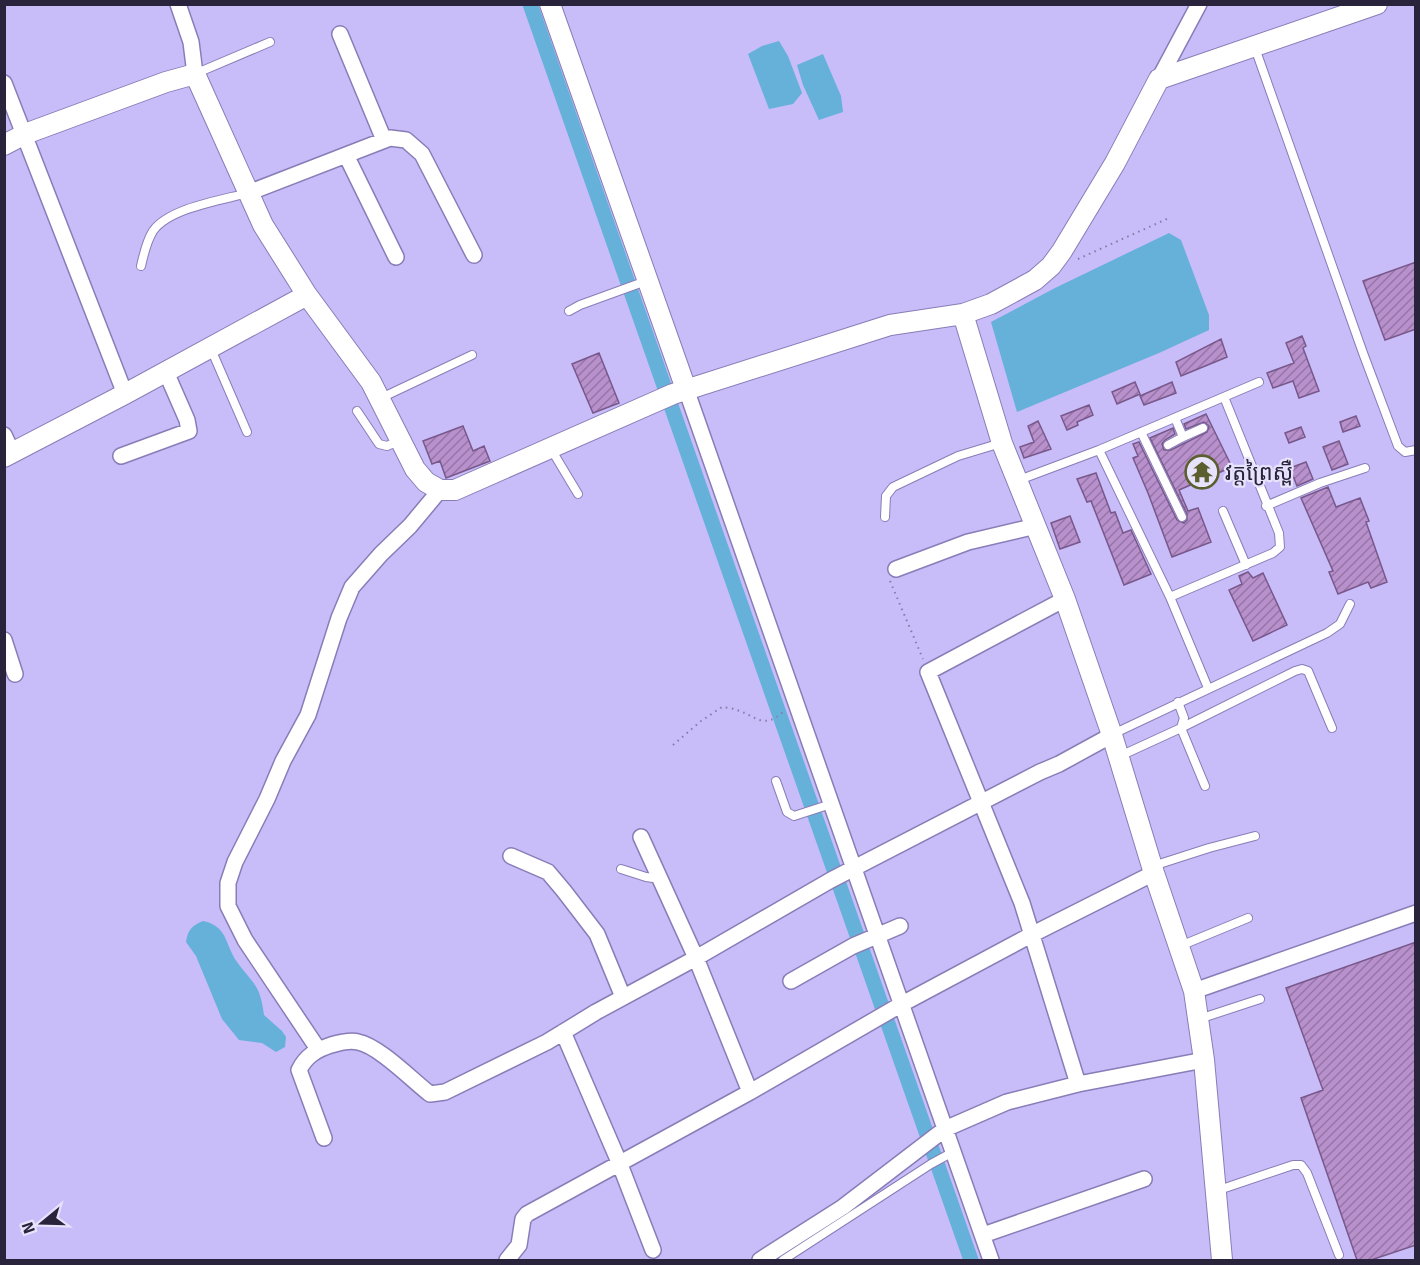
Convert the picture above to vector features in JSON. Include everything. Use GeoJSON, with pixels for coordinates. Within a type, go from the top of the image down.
{"type":"FeatureCollection","features":[{"type":"Feature","properties":{"kind":"street"},"geometry":{"type":"LineString","coordinates":[[178,4],[191,42],[195,74],[263,225],[307,295],[371,382],[415,469],[426,482],[440,490],[455,490],[674,394],[890,325],[963,314],[991,304],[1035,280],[1051,266],[1115,163],[1200,4]]}},
{"type":"Feature","properties":{"kind":"street"},"geometry":{"type":"LineString","coordinates":[[550,4],[642,283],[674,394],[826,806],[843,874],[890,1011],[936,1137],[949,1154],[991,1260]]}},
{"type":"Feature","properties":{"kind":"street"},"geometry":{"type":"LineString","coordinates":[[1159,79],[1377,4]]}},
{"type":"Feature","properties":{"kind":"street"},"geometry":{"type":"LineString","coordinates":[[340,34],[384,141]]}},
{"type":"Feature","properties":{"kind":"street"},"geometry":{"type":"LineString","coordinates":[[4,145],[25,134],[166,82],[195,74]]}},
{"type":"Feature","properties":{"kind":"street"},"geometry":{"type":"LineString","coordinates":[[4,83],[125,394]]}},
{"type":"Feature","properties":{"kind":"street"},"geometry":{"type":"LineString","coordinates":[[248,193],[390,138],[406,140],[422,154],[474,255]]}},
{"type":"Feature","properties":{"kind":"street"},"geometry":{"type":"LineString","coordinates":[[346,155],[396,257]]}},
{"type":"Feature","properties":{"kind":"street"},"geometry":{"type":"LineString","coordinates":[[7,448],[125,394],[307,295]]}},
{"type":"Feature","properties":{"kind":"street"},"geometry":{"type":"LineString","coordinates":[[963,314],[1002,443],[1065,599],[1112,735],[1153,870],[1194,991],[1204,1060],[1215,1192],[1217,1259]]}},
{"type":"Feature","properties":{"kind":"street"},"geometry":{"type":"LineString","coordinates":[[121,456],[189,430],[187,420],[166,372]]}},
{"type":"Feature","properties":{"kind":"street"},"geometry":{"type":"LineString","coordinates":[[318,1049],[245,940],[228,906],[228,883],[235,862],[267,799],[283,761],[308,715],[339,618],[352,587],[410,526],[440,490]]}},
{"type":"Feature","properties":{"kind":"street"},"geometry":{"type":"LineString","coordinates":[[896,569],[968,542],[1036,526]]}},
{"type":"Feature","properties":{"kind":"street"},"geometry":{"type":"LineString","coordinates":[[1065,599],[928,672],[1033,934],[1078,1084]]}},
{"type":"Feature","properties":{"kind":"street"},"geometry":{"type":"LineString","coordinates":[[4,640],[15,674]]}},
{"type":"Feature","properties":{"kind":"street"},"geometry":{"type":"LineString","coordinates":[[324,1138],[299,1070],[304,1059],[318,1049],[335,1043],[359,1042],[384,1055],[430,1094],[437,1094],[547,1042],[843,874],[1112,735]]}},
{"type":"Feature","properties":{"kind":"street"},"geometry":{"type":"LineString","coordinates":[[641,837],[696,958],[750,1092]]}},
{"type":"Feature","properties":{"kind":"street"},"geometry":{"type":"LineString","coordinates":[[511,856],[548,872],[564,891],[597,934],[623,997]]}},
{"type":"Feature","properties":{"kind":"street"},"geometry":{"type":"LineString","coordinates":[[507,1260],[519,1245],[523,1219],[527,1214],[618,1162],[750,1092],[890,1011],[1153,870]]}},
{"type":"Feature","properties":{"kind":"street"},"geometry":{"type":"LineString","coordinates":[[1194,991],[1416,913]]}},
{"type":"Feature","properties":{"kind":"street"},"geometry":{"type":"LineString","coordinates":[[791,981],[866,940],[900,926]]}},
{"type":"Feature","properties":{"kind":"street"},"geometry":{"type":"LineString","coordinates":[[563,1032],[653,1250]]}},
{"type":"Feature","properties":{"kind":"street"},"geometry":{"type":"LineString","coordinates":[[760,1260],[843,1207],[936,1137],[1008,1102],[1078,1084],[1204,1060]]}},
{"type":"Feature","properties":{"kind":"street"},"geometry":{"type":"LineString","coordinates":[[982,1235],[1144,1179]]}},
{"type":"Feature","properties":{"kind":"lane"},"geometry":{"type":"LineString","coordinates":[[195,74],[270,42]]}},
{"type":"Feature","properties":{"kind":"lane"},"geometry":{"type":"LineString","coordinates":[[1255,46],[1398,446],[1405,452],[1416,450]]}},
{"type":"Feature","properties":{"kind":"lane"},"geometry":{"type":"LineString","coordinates":[[141,266],[146,244],[154,229],[168,218],[196,207],[248,193]]}},
{"type":"Feature","properties":{"kind":"lane"},"geometry":{"type":"LineString","coordinates":[[569,311],[642,283]]}},
{"type":"Feature","properties":{"kind":"lane"},"geometry":{"type":"LineString","coordinates":[[210,348],[247,432]]}},
{"type":"Feature","properties":{"kind":"lane"},"geometry":{"type":"LineString","coordinates":[[379,399],[472,356]]}},
{"type":"Feature","properties":{"kind":"lane"},"geometry":{"type":"LineString","coordinates":[[1018,481],[1099,450],[1259,382]]}},
{"type":"Feature","properties":{"kind":"lane"},"geometry":{"type":"LineString","coordinates":[[1170,597],[1273,553],[1280,547],[1279,533],[1266,506],[1224,397]]}},
{"type":"Feature","properties":{"kind":"lane"},"geometry":{"type":"LineString","coordinates":[[357,411],[379,444],[387,446],[401,440]]}},
{"type":"Feature","properties":{"kind":"lane"},"geometry":{"type":"LineString","coordinates":[[1175,417],[1183,437]]}},
{"type":"Feature","properties":{"kind":"lane"},"geometry":{"type":"LineString","coordinates":[[1168,445],[1203,428]]}},
{"type":"Feature","properties":{"kind":"lane"},"geometry":{"type":"LineString","coordinates":[[1141,432],[1182,517]]}},
{"type":"Feature","properties":{"kind":"lane"},"geometry":{"type":"LineString","coordinates":[[885,518],[886,496],[893,487],[958,456],[1002,443]]}},
{"type":"Feature","properties":{"kind":"lane"},"geometry":{"type":"LineString","coordinates":[[550,448],[578,494]]}},
{"type":"Feature","properties":{"kind":"lane"},"geometry":{"type":"LineString","coordinates":[[1099,450],[1170,597],[1208,688]]}},
{"type":"Feature","properties":{"kind":"lane"},"geometry":{"type":"LineString","coordinates":[[1266,506],[1320,483],[1365,468]]}},
{"type":"Feature","properties":{"kind":"lane"},"geometry":{"type":"LineString","coordinates":[[1223,511],[1246,565]]}},
{"type":"Feature","properties":{"kind":"lane"},"geometry":{"type":"LineString","coordinates":[[1112,735],[1327,633],[1340,624],[1350,604]]}},
{"type":"Feature","properties":{"kind":"lane"},"geometry":{"type":"LineString","coordinates":[[1118,757],[1302,669],[1308,671],[1332,728]]}},
{"type":"Feature","properties":{"kind":"lane"},"geometry":{"type":"LineString","coordinates":[[1178,702],[1184,718],[1181,728],[1205,786]]}},
{"type":"Feature","properties":{"kind":"lane"},"geometry":{"type":"LineString","coordinates":[[776,781],[787,812],[794,816],[826,806]]}},
{"type":"Feature","properties":{"kind":"lane"},"geometry":{"type":"LineString","coordinates":[[1153,870],[1209,848],[1255,836]]}},
{"type":"Feature","properties":{"kind":"lane"},"geometry":{"type":"LineString","coordinates":[[621,869],[646,878],[660,879]]}},
{"type":"Feature","properties":{"kind":"lane"},"geometry":{"type":"LineString","coordinates":[[1179,947],[1248,918]]}},
{"type":"Feature","properties":{"kind":"lane"},"geometry":{"type":"LineString","coordinates":[[1199,1019],[1260,999]]}},
{"type":"Feature","properties":{"kind":"lane"},"geometry":{"type":"LineString","coordinates":[[783,1260],[949,1154]]}},
{"type":"Feature","properties":{"kind":"lane"},"geometry":{"type":"LineString","coordinates":[[1215,1192],[1293,1165],[1300,1165],[1307,1173],[1339,1255]]}},
{"type":"Feature","properties":{"kind":"path"},"geometry":{"type":"LineString","coordinates":[[1074,261],[1169,218]]}},
{"type":"Feature","properties":{"kind":"path"},"geometry":{"type":"LineString","coordinates":[[896,569],[889,577],[928,672]]}},
{"type":"Feature","properties":{"kind":"path"},"geometry":{"type":"LineString","coordinates":[[673,745],[701,721],[723,707],[738,710],[756,720],[775,719],[788,707]]}},
{"type":"Feature","properties":{"kind":"water"},"geometry":{"type":"Polygon","coordinates":[[[779,41],[788,56],[802,93],[793,104],[769,109],[748,54],[762,46],[779,41]]]}},
{"type":"Feature","properties":{"kind":"water"},"geometry":{"type":"Polygon","coordinates":[[[823,54],[841,96],[843,112],[819,120],[803,85],[797,65],[823,54]]]}},
{"type":"Feature","properties":{"kind":"water"},"geometry":{"type":"Polygon","coordinates":[[[1169,233],[1181,240],[1209,315],[1209,330],[1017,412],[991,322],[1169,233]]]}},
{"type":"Feature","properties":{"kind":"water"},"geometry":{"type":"Polygon","coordinates":[[[203,921],[217,927],[222,932],[233,956],[258,991],[264,1015],[286,1037],[285,1047],[276,1052],[262,1043],[239,1040],[222,1019],[196,956],[186,942],[191,929],[203,921]]]}},
{"type":"Feature","properties":{"kind":"building"},"geometry":{"type":"Polygon","coordinates":[[[1416,262],[1416,329],[1385,340],[1363,281],[1416,262]]]}},
{"type":"Feature","properties":{"kind":"building"},"geometry":{"type":"Polygon","coordinates":[[[1302,336],[1306,346],[1303,348],[1319,391],[1299,398],[1293,381],[1273,388],[1267,373],[1294,363],[1286,343],[1302,336]]]}},
{"type":"Feature","properties":{"kind":"building"},"geometry":{"type":"Polygon","coordinates":[[[1221,339],[1227,357],[1181,376],[1176,362],[1221,339]]]}},
{"type":"Feature","properties":{"kind":"building"},"geometry":{"type":"Polygon","coordinates":[[[599,353],[619,403],[593,413],[572,364],[599,353]]]}},
{"type":"Feature","properties":{"kind":"building"},"geometry":{"type":"Polygon","coordinates":[[[1135,382],[1140,394],[1117,404],[1112,392],[1135,382]]]}},
{"type":"Feature","properties":{"kind":"building"},"geometry":{"type":"Polygon","coordinates":[[[1172,382],[1176,393],[1144,405],[1140,396],[1172,382]]]}},
{"type":"Feature","properties":{"kind":"building"},"geometry":{"type":"Polygon","coordinates":[[[1089,405],[1093,415],[1077,422],[1078,425],[1067,430],[1061,416],[1089,405]]]}},
{"type":"Feature","properties":{"kind":"building"},"geometry":{"type":"Polygon","coordinates":[[[1206,414],[1232,467],[1179,490],[1188,511],[1198,508],[1211,542],[1172,557],[1133,458],[1138,456],[1133,444],[1139,442],[1177,520],[1184,523],[1187,520],[1187,514],[1150,438],[1173,428],[1175,434],[1162,444],[1164,450],[1171,450],[1207,432],[1209,426],[1204,422],[1186,429],[1184,424],[1206,414]]]}},
{"type":"Feature","properties":{"kind":"building"},"geometry":{"type":"Polygon","coordinates":[[[1356,416],[1360,426],[1343,432],[1340,422],[1356,416]]]}},
{"type":"Feature","properties":{"kind":"building"},"geometry":{"type":"Polygon","coordinates":[[[1038,421],[1051,449],[1024,458],[1020,447],[1034,442],[1028,426],[1038,421]]]}},
{"type":"Feature","properties":{"kind":"building"},"geometry":{"type":"Polygon","coordinates":[[[463,426],[473,451],[484,446],[490,461],[446,478],[440,461],[432,464],[423,441],[463,426]]]}},
{"type":"Feature","properties":{"kind":"building"},"geometry":{"type":"Polygon","coordinates":[[[1301,427],[1305,437],[1289,443],[1285,433],[1301,427]]]}},
{"type":"Feature","properties":{"kind":"building"},"geometry":{"type":"Polygon","coordinates":[[[1339,441],[1348,464],[1332,470],[1323,447],[1339,441]]]}},
{"type":"Feature","properties":{"kind":"building"},"geometry":{"type":"Polygon","coordinates":[[[1306,462],[1313,479],[1297,486],[1290,468],[1306,462]]]}},
{"type":"Feature","properties":{"kind":"building"},"geometry":{"type":"Polygon","coordinates":[[[1096,473],[1111,513],[1115,512],[1123,533],[1131,530],[1151,574],[1124,585],[1091,501],[1087,502],[1077,479],[1096,473]]]}},
{"type":"Feature","properties":{"kind":"building"},"geometry":{"type":"Polygon","coordinates":[[[1328,487],[1336,507],[1360,498],[1387,582],[1371,588],[1368,582],[1338,594],[1329,572],[1333,571],[1301,498],[1328,487]]]}},
{"type":"Feature","properties":{"kind":"building"},"geometry":{"type":"Polygon","coordinates":[[[1070,516],[1080,542],[1060,549],[1051,523],[1070,516]]]}},
{"type":"Feature","properties":{"kind":"building"},"geometry":{"type":"Polygon","coordinates":[[[1248,572],[1253,578],[1263,573],[1287,625],[1253,641],[1229,590],[1242,584],[1239,576],[1248,572]]]}},
{"type":"Feature","properties":{"kind":"building"},"geometry":{"type":"Polygon","coordinates":[[[1416,942],[1416,1245],[1371,1260],[1357,1260],[1301,1098],[1323,1090],[1286,988],[1416,942]]]}},
{"type":"Feature","properties":{"kind":"waterway"},"geometry":{"type":"LineString","coordinates":[[530,4],[971,1260]]}},
{"type":"Feature","properties":{"kind":"place","name":"វត្តព្រៃស្ពឺ"},"geometry":{"type":"Point","coordinates":[1202,472]}}]}
